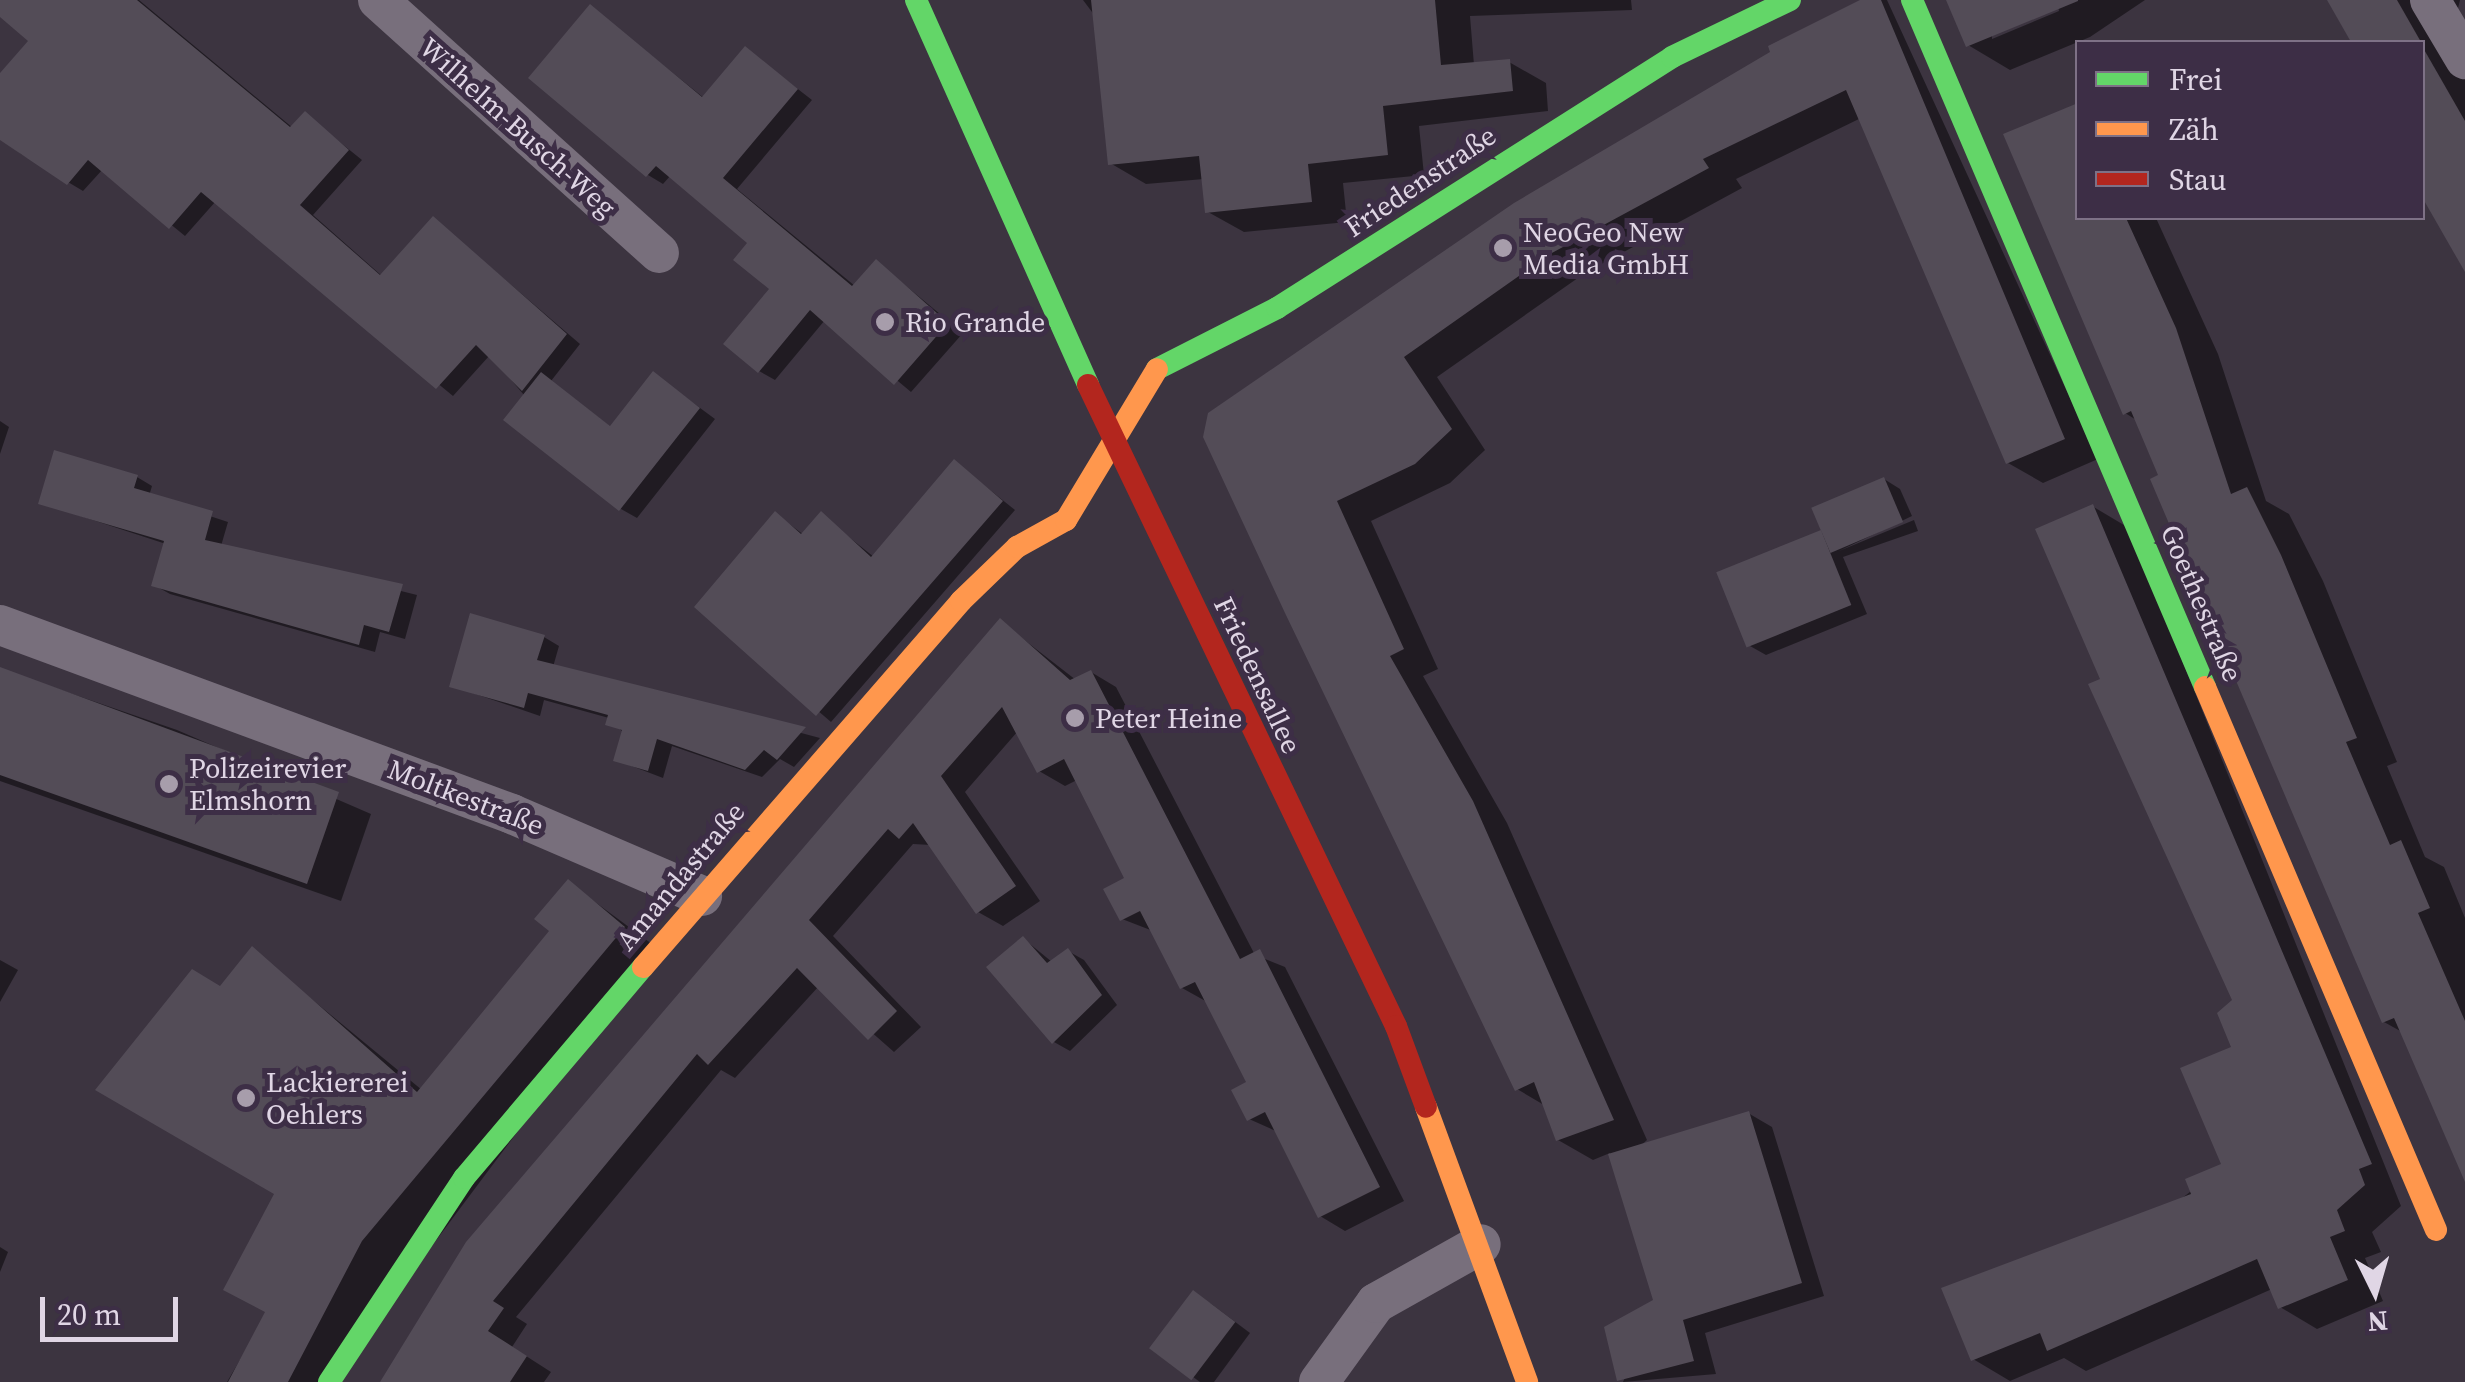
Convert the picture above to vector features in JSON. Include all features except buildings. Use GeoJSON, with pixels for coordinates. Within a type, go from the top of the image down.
{"type":"FeatureCollection","features":[{"type":"Feature","properties":{"kind":"street","name":"Wilhelm-Busch-Weg"},"geometry":{"type":"LineString","coordinates":[[378,0],[659,253]]}},
{"type":"Feature","properties":{"kind":"street","name":"Friedensallee"},"geometry":{"type":"LineString","coordinates":[[916,0],[976,151],[1396,1026],[1481,1244],[1527,1382]]}},
{"type":"Feature","properties":{"kind":"street","name":"Friedenstraße"},"geometry":{"type":"LineString","coordinates":[[1115,444],[1156,368],[1277,308],[1672,57],[1790,0]]}},
{"type":"Feature","properties":{"kind":"street","name":"Goethestraße"},"geometry":{"type":"LineString","coordinates":[[1912,0],[2436,1230]]}},
{"type":"Feature","properties":{"kind":"street"},"geometry":{"type":"LineString","coordinates":[[2430,0],[2465,59]]}},
{"type":"Feature","properties":{"kind":"street","name":"Amandastraße"},"geometry":{"type":"LineString","coordinates":[[330,1382],[464,1178],[702,896],[960,601],[1017,547],[1066,520],[1115,444]]}},
{"type":"Feature","properties":{"kind":"street","name":"Moltkestraße"},"geometry":{"type":"LineString","coordinates":[[0,625],[512,814],[702,896]]}},
{"type":"Feature","properties":{"kind":"street"},"geometry":{"type":"LineString","coordinates":[[1319,1382],[1376,1303],[1481,1244]]}},
{"type":"Feature","properties":{"kind":"traffic: fast"},"geometry":{"type":"LineString","coordinates":[[916,0],[1088,385]]}},
{"type":"Feature","properties":{"kind":"traffic: fast"},"geometry":{"type":"LineString","coordinates":[[1157,369],[1277,308],[1672,57],[1790,0]]}},
{"type":"Feature","properties":{"kind":"traffic: fast"},"geometry":{"type":"LineString","coordinates":[[1912,0],[2205,687]]}},
{"type":"Feature","properties":{"kind":"traffic: fast"},"geometry":{"type":"LineString","coordinates":[[329,1382],[464,1178],[643,967]]}},
{"type":"Feature","properties":{"kind":"traffic: slow"},"geometry":{"type":"LineString","coordinates":[[643,967],[961,601],[1017,547],[1066,520],[1157,369]]}},
{"type":"Feature","properties":{"kind":"traffic: slow"},"geometry":{"type":"LineString","coordinates":[[2205,687],[2436,1230]]}},
{"type":"Feature","properties":{"kind":"traffic: slow"},"geometry":{"type":"LineString","coordinates":[[1426,1107],[1527,1382]]}},
{"type":"Feature","properties":{"kind":"traffic: jam"},"geometry":{"type":"LineString","coordinates":[[1088,385],[1396,1026],[1426,1107]]}},
{"type":"Feature","properties":{"kind":"place","name":"NeoGeo New Media GmbH"},"geometry":{"type":"Point","coordinates":[1503,248]}},
{"type":"Feature","properties":{"kind":"place","name":"Rio Grande"},"geometry":{"type":"Point","coordinates":[885,322]}},
{"type":"Feature","properties":{"kind":"place","name":"Peter Heine"},"geometry":{"type":"Point","coordinates":[1075,718]}},
{"type":"Feature","properties":{"kind":"place","name":"Polizeirevier Elmshorn"},"geometry":{"type":"Point","coordinates":[169,784]}},
{"type":"Feature","properties":{"kind":"place","name":"Lackiererei Oehlers"},"geometry":{"type":"Point","coordinates":[246,1098]}}]}
